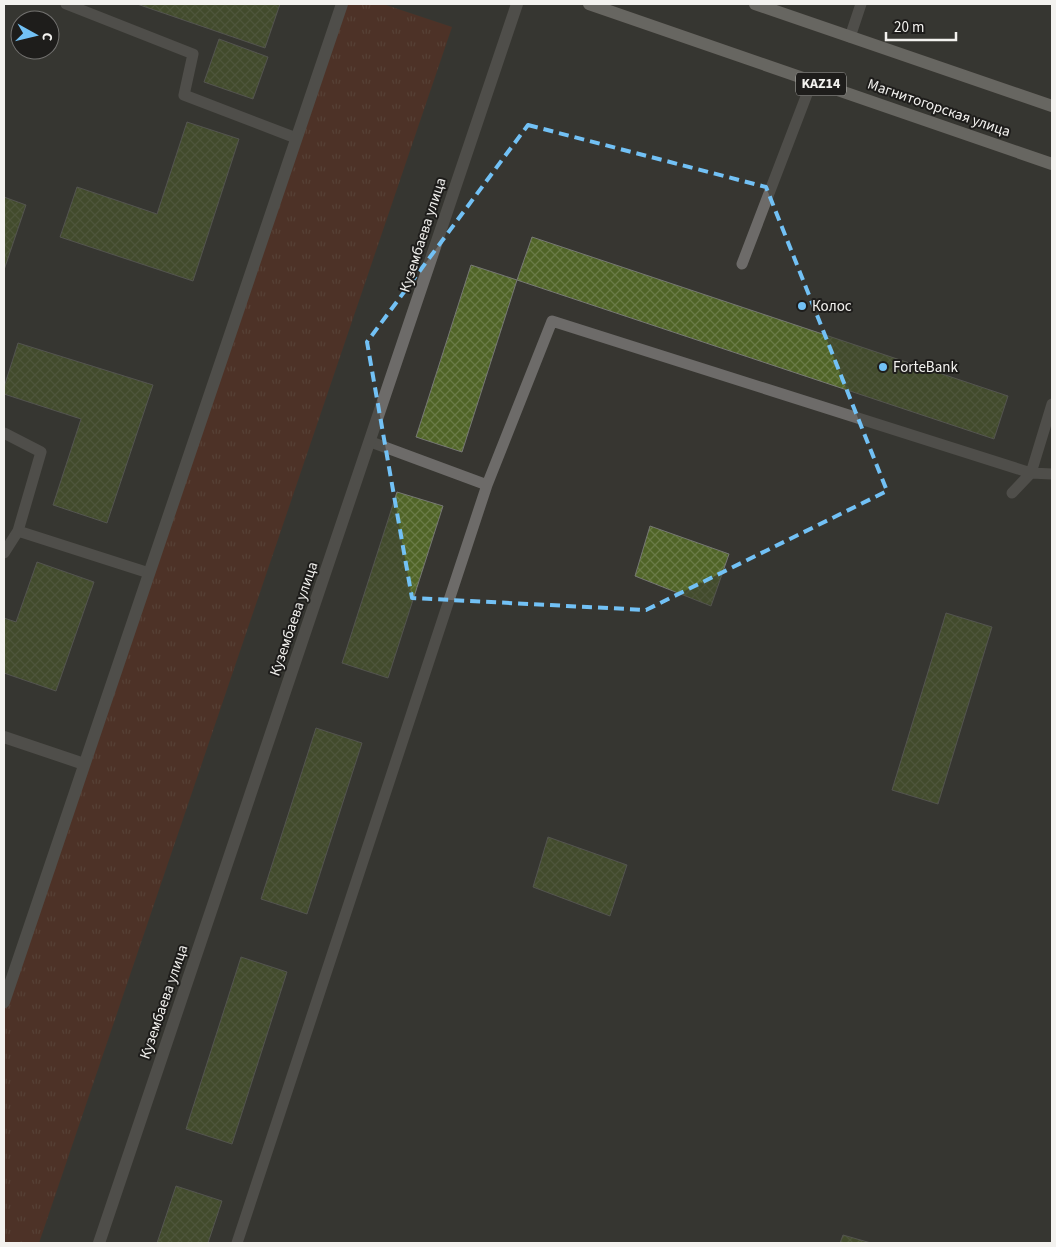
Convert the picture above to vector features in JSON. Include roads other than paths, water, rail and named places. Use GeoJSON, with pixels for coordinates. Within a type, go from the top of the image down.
{"type":"FeatureCollection","features":[{"type":"Feature","properties":{"kind":"main road","name":"Магнитогорская улица"},"geometry":{"type":"LineString","coordinates":[[589,4],[1052,164]]}},
{"type":"Feature","properties":{"kind":"main road"},"geometry":{"type":"LineString","coordinates":[[755,4],[1052,106]]}},
{"type":"Feature","properties":{"kind":"street"},"geometry":{"type":"LineString","coordinates":[[4,1002],[342,4]]}},
{"type":"Feature","properties":{"kind":"street","name":"Кузембаева улица"},"geometry":{"type":"LineString","coordinates":[[99,1243],[371,442],[517,4]]}},
{"type":"Feature","properties":{"kind":"street"},"geometry":{"type":"LineString","coordinates":[[4,737],[84,764]]}},
{"type":"Feature","properties":{"kind":"lane"},"geometry":{"type":"LineString","coordinates":[[66,4],[194,54],[184,95],[296,138]]}},
{"type":"Feature","properties":{"kind":"lane"},"geometry":{"type":"LineString","coordinates":[[850,37],[861,4]]}},
{"type":"Feature","properties":{"kind":"lane"},"geometry":{"type":"LineString","coordinates":[[742,264],[812,81]]}},
{"type":"Feature","properties":{"kind":"lane"},"geometry":{"type":"LineString","coordinates":[[237,1243],[487,484],[552,321],[1031,473],[1052,474]]}},
{"type":"Feature","properties":{"kind":"lane"},"geometry":{"type":"LineString","coordinates":[[1012,494],[1031,473],[1052,404]]}},
{"type":"Feature","properties":{"kind":"lane"},"geometry":{"type":"LineString","coordinates":[[4,433],[41,452],[18,530],[4,553]]}},
{"type":"Feature","properties":{"kind":"lane"},"geometry":{"type":"LineString","coordinates":[[371,442],[487,484]]}},
{"type":"Feature","properties":{"kind":"lane"},"geometry":{"type":"LineString","coordinates":[[18,530],[149,573]]}},
{"type":"Feature","properties":{"kind":"place","name":"Колос"},"geometry":{"type":"Point","coordinates":[802,306]}},
{"type":"Feature","properties":{"kind":"place","name":"ForteBank"},"geometry":{"type":"Point","coordinates":[883,367]}}]}
